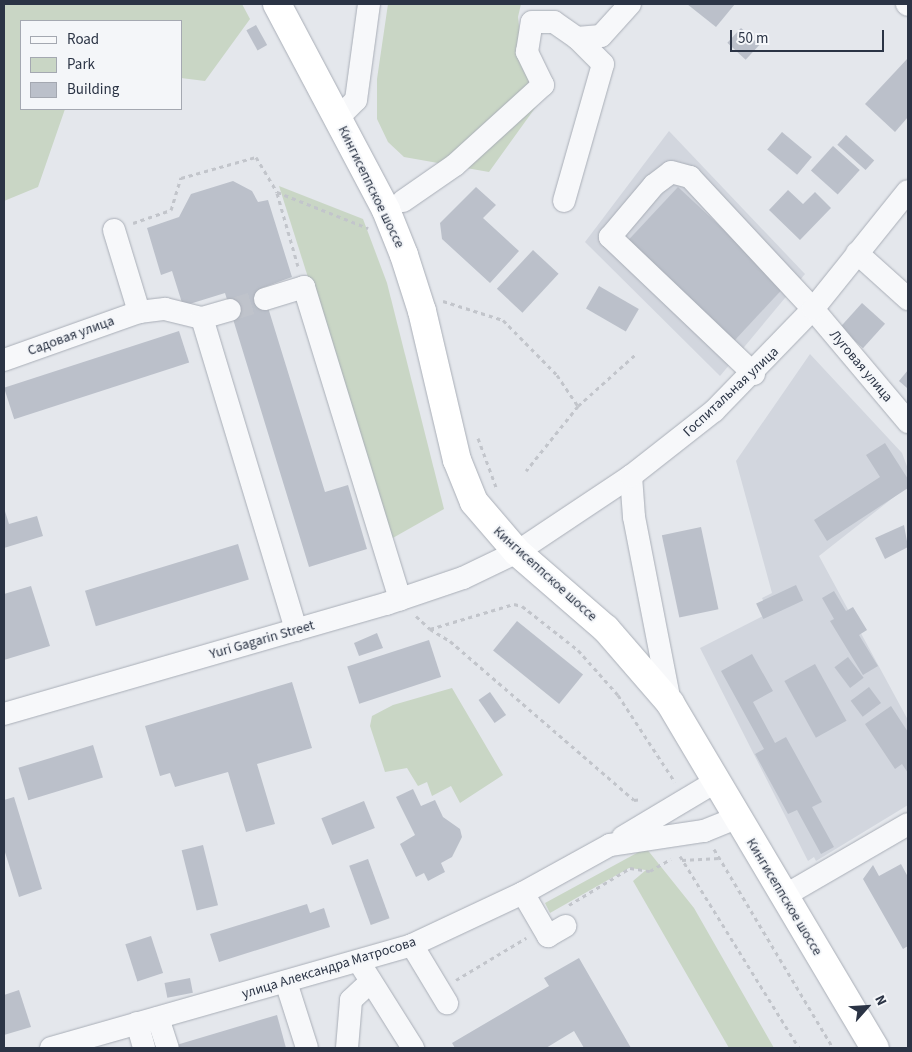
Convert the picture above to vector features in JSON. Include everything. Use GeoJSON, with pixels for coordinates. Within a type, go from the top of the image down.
{"type":"FeatureCollection","features":[{"type":"Feature","properties":{"kind":"highway","name":"Кингисеппское шоссе"},"geometry":{"type":"LineString","coordinates":[[277,4],[386,210],[404,255],[422,312],[465,482],[491,526],[516,552],[606,629],[670,703],[875,1048]]}},
{"type":"Feature","properties":{"kind":"street"},"geometry":{"type":"LineString","coordinates":[[338,118],[356,100],[368,4]]}},
{"type":"Feature","properties":{"kind":"street"},"geometry":{"type":"LineString","coordinates":[[577,38],[601,36],[630,4]]}},
{"type":"Feature","properties":{"kind":"street"},"geometry":{"type":"LineString","coordinates":[[402,201],[455,165],[542,85],[527,52],[532,22],[554,22],[577,38],[604,64],[564,202]]}},
{"type":"Feature","properties":{"kind":"street","name":"Луговая улица"},"geometry":{"type":"LineString","coordinates":[[754,374],[610,237],[654,185],[671,172],[690,177],[813,309],[908,422]]}},
{"type":"Feature","properties":{"kind":"street","name":"Госпитальная улица"},"geometry":{"type":"LineString","coordinates":[[516,552],[631,476],[714,411],[754,374],[813,309],[908,191]]}},
{"type":"Feature","properties":{"kind":"street"},"geometry":{"type":"LineString","coordinates":[[114,230],[139,312]]}},
{"type":"Feature","properties":{"kind":"street"},"geometry":{"type":"LineString","coordinates":[[857,253],[908,299]]}},
{"type":"Feature","properties":{"kind":"street"},"geometry":{"type":"LineString","coordinates":[[265,299],[304,287],[400,600]]}},
{"type":"Feature","properties":{"kind":"street","name":"Садовая улица"},"geometry":{"type":"LineString","coordinates":[[4,360],[139,312],[165,309],[202,318]]}},
{"type":"Feature","properties":{"kind":"street"},"geometry":{"type":"LineString","coordinates":[[230,310],[202,318],[296,630]]}},
{"type":"Feature","properties":{"kind":"street"},"geometry":{"type":"LineString","coordinates":[[631,476],[634,516],[670,703]]}},
{"type":"Feature","properties":{"kind":"street","name":"Yuri Gagarin Street"},"geometry":{"type":"LineString","coordinates":[[4,714],[400,600],[463,578],[516,552]]}},
{"type":"Feature","properties":{"kind":"street"},"geometry":{"type":"LineString","coordinates":[[610,845],[717,781]]}},
{"type":"Feature","properties":{"kind":"street","name":"улица Александра Матросова"},"geometry":{"type":"LineString","coordinates":[[50,1048],[359,962],[412,945],[523,893],[610,845],[637,838],[673,837],[737,818]]}},
{"type":"Feature","properties":{"kind":"street"},"geometry":{"type":"LineString","coordinates":[[784,896],[908,824]]}},
{"type":"Feature","properties":{"kind":"street"},"geometry":{"type":"LineString","coordinates":[[523,893],[550,925]]}},
{"type":"Feature","properties":{"kind":"street"},"geometry":{"type":"LineString","coordinates":[[412,945],[443,997]]}},
{"type":"Feature","properties":{"kind":"street"},"geometry":{"type":"LineString","coordinates":[[359,962],[413,1048]]}},
{"type":"Feature","properties":{"kind":"street"},"geometry":{"type":"LineString","coordinates":[[286,982],[307,1048]]}},
{"type":"Feature","properties":{"kind":"street"},"geometry":{"type":"LineString","coordinates":[[347,1048],[351,1000],[370,982]]}},
{"type":"Feature","properties":{"kind":"street"},"geometry":{"type":"LineString","coordinates":[[144,1048],[148,1021]]}},
{"type":"Feature","properties":{"kind":"street"},"geometry":{"type":"LineString","coordinates":[[148,1021],[168,1048]]}},
{"type":"Feature","properties":{"kind":"path"},"geometry":{"type":"LineString","coordinates":[[114,230],[171,210],[181,178],[256,157],[277,192],[304,287]]}},
{"type":"Feature","properties":{"kind":"path"},"geometry":{"type":"LineString","coordinates":[[277,192],[373,230]]}},
{"type":"Feature","properties":{"kind":"path"},"geometry":{"type":"LineString","coordinates":[[445,302],[503,320],[556,375],[578,406]]}},
{"type":"Feature","properties":{"kind":"path"},"geometry":{"type":"LineString","coordinates":[[526,471],[578,406],[636,354]]}},
{"type":"Feature","properties":{"kind":"path"},"geometry":{"type":"LineString","coordinates":[[400,600],[430,628],[450,641],[634,800],[647,797]]}},
{"type":"Feature","properties":{"kind":"path"},"geometry":{"type":"LineString","coordinates":[[430,628],[514,604],[522,606],[578,650],[618,694],[673,774],[678,787]]}},
{"type":"Feature","properties":{"kind":"path"},"geometry":{"type":"LineString","coordinates":[[668,787],[675,782]]}},
{"type":"Feature","properties":{"kind":"path"},"geometry":{"type":"LineString","coordinates":[[710,842],[833,1048]]}},
{"type":"Feature","properties":{"kind":"path"},"geometry":{"type":"LineString","coordinates":[[443,997],[630,868],[650,871],[680,857],[720,858]]}},
{"type":"Feature","properties":{"kind":"path"},"geometry":{"type":"LineString","coordinates":[[680,857],[799,1048]]}},
{"type":"Feature","properties":{"kind":"shaded area"},"geometry":{"type":"Polygon","coordinates":[[[669,131],[805,274],[720,376],[585,242],[669,131]]]}},
{"type":"Feature","properties":{"kind":"shaded area"},"geometry":{"type":"Polygon","coordinates":[[[810,354],[902,453],[908,469],[908,486],[819,556],[908,720],[908,805],[816,861],[814,857],[808,861],[700,648],[769,613],[762,598],[772,593],[736,461],[810,354]]]}},
{"type":"Feature","properties":{"kind":"green space"},"geometry":{"type":"Polygon","coordinates":[[[4,4],[242,4],[250,19],[205,81],[182,78],[182,20],[20,20],[20,110],[65,110],[38,187],[4,201],[4,4]]]}},
{"type":"Feature","properties":{"kind":"green space"},"geometry":{"type":"Polygon","coordinates":[[[388,4],[521,4],[518,17],[522,53],[543,97],[489,172],[404,157],[388,142],[377,119],[377,79],[388,4]]]}},
{"type":"Feature","properties":{"kind":"green space"},"geometry":{"type":"Polygon","coordinates":[[[279,186],[363,219],[387,283],[444,509],[391,539],[279,186]]]}},
{"type":"Feature","properties":{"kind":"green space"},"geometry":{"type":"Polygon","coordinates":[[[452,688],[503,775],[460,803],[451,786],[432,796],[427,782],[418,786],[407,768],[385,772],[370,726],[372,716],[393,705],[452,688]]]}},
{"type":"Feature","properties":{"kind":"green space"},"geometry":{"type":"Polygon","coordinates":[[[646,848],[694,908],[774,1048],[729,1048],[633,881],[646,870],[629,868],[550,913],[545,903],[646,848]]]}},
{"type":"Feature","properties":{"kind":"building"},"geometry":{"type":"Polygon","coordinates":[[[687,4],[735,4],[716,27],[687,4]]]}},
{"type":"Feature","properties":{"kind":"building"},"geometry":{"type":"Polygon","coordinates":[[[256,25],[267,45],[258,50],[246,30],[256,25]]]}},
{"type":"Feature","properties":{"kind":"building"},"geometry":{"type":"Polygon","coordinates":[[[741,28],[759,45],[746,60],[727,43],[741,28]]]}},
{"type":"Feature","properties":{"kind":"building"},"geometry":{"type":"Polygon","coordinates":[[[908,58],[908,117],[895,132],[865,104],[908,58]]]}},
{"type":"Feature","properties":{"kind":"building"},"geometry":{"type":"Polygon","coordinates":[[[782,132],[812,157],[797,175],[767,150],[782,132]]]}},
{"type":"Feature","properties":{"kind":"building"},"geometry":{"type":"Polygon","coordinates":[[[846,135],[874,160],[866,170],[837,145],[846,135]]]}},
{"type":"Feature","properties":{"kind":"building"},"geometry":{"type":"Polygon","coordinates":[[[833,146],[860,170],[838,195],[811,171],[833,146]]]}},
{"type":"Feature","properties":{"kind":"building"},"geometry":{"type":"Polygon","coordinates":[[[233,181],[252,191],[258,202],[268,200],[292,277],[262,288],[325,492],[348,485],[367,549],[309,567],[225,293],[183,306],[172,271],[161,275],[147,228],[179,217],[191,194],[233,181]]]}},
{"type":"Feature","properties":{"kind":"building"},"geometry":{"type":"Polygon","coordinates":[[[476,187],[496,205],[483,218],[519,251],[490,283],[442,239],[440,223],[476,187]]]}},
{"type":"Feature","properties":{"kind":"building"},"geometry":{"type":"Polygon","coordinates":[[[678,187],[785,287],[734,341],[628,241],[678,187]]]}},
{"type":"Feature","properties":{"kind":"building"},"geometry":{"type":"Polygon","coordinates":[[[788,190],[803,204],[815,192],[831,208],[800,240],[769,210],[788,190]]]}},
{"type":"Feature","properties":{"kind":"building"},"geometry":{"type":"Polygon","coordinates":[[[533,250],[559,274],[522,313],[497,289],[533,250]]]}},
{"type":"Feature","properties":{"kind":"building"},"geometry":{"type":"Polygon","coordinates":[[[599,286],[639,309],[626,332],[586,309],[599,286]]]}},
{"type":"Feature","properties":{"kind":"building"},"geometry":{"type":"Polygon","coordinates":[[[862,303],[885,324],[863,348],[840,328],[862,303]]]}},
{"type":"Feature","properties":{"kind":"building"},"geometry":{"type":"Polygon","coordinates":[[[179,331],[189,362],[14,419],[4,388],[179,331]]]}},
{"type":"Feature","properties":{"kind":"building"},"geometry":{"type":"Polygon","coordinates":[[[908,370],[908,386],[907,388],[899,381],[908,370]]]}},
{"type":"Feature","properties":{"kind":"building"},"geometry":{"type":"Polygon","coordinates":[[[885,443],[908,479],[908,488],[827,541],[814,520],[880,477],[866,455],[885,443]]]}},
{"type":"Feature","properties":{"kind":"building"},"geometry":{"type":"Polygon","coordinates":[[[4,508],[9,524],[37,516],[43,536],[4,548],[4,508]]]}},
{"type":"Feature","properties":{"kind":"building"},"geometry":{"type":"Polygon","coordinates":[[[904,525],[908,547],[885,559],[875,538],[904,525]]]}},
{"type":"Feature","properties":{"kind":"building"},"geometry":{"type":"Polygon","coordinates":[[[701,527],[718,609],[679,617],[662,535],[701,527]]]}},
{"type":"Feature","properties":{"kind":"building"},"geometry":{"type":"Polygon","coordinates":[[[238,544],[249,579],[96,626],[85,591],[238,544]]]}},
{"type":"Feature","properties":{"kind":"building"},"geometry":{"type":"Polygon","coordinates":[[[796,585],[803,600],[763,619],[756,604],[796,585]]]}},
{"type":"Feature","properties":{"kind":"building"},"geometry":{"type":"Polygon","coordinates":[[[31,586],[50,646],[4,660],[4,594],[31,586]]]}},
{"type":"Feature","properties":{"kind":"building"},"geometry":{"type":"Polygon","coordinates":[[[834,591],[846,611],[853,607],[867,630],[859,635],[878,666],[863,675],[830,621],[834,619],[822,598],[834,591]]]}},
{"type":"Feature","properties":{"kind":"building"},"geometry":{"type":"Polygon","coordinates":[[[517,621],[583,674],[559,704],[493,651],[517,621]]]}},
{"type":"Feature","properties":{"kind":"building"},"geometry":{"type":"Polygon","coordinates":[[[377,633],[383,648],[359,656],[354,643],[377,633]]]}},
{"type":"Feature","properties":{"kind":"building"},"geometry":{"type":"Polygon","coordinates":[[[429,640],[441,677],[359,704],[347,667],[429,640]]]}},
{"type":"Feature","properties":{"kind":"building"},"geometry":{"type":"Polygon","coordinates":[[[752,654],[773,691],[753,702],[775,743],[786,737],[822,802],[812,807],[834,847],[821,854],[797,810],[788,814],[755,754],[764,749],[721,671],[752,654]]]}},
{"type":"Feature","properties":{"kind":"building"},"geometry":{"type":"Polygon","coordinates":[[[848,657],[864,678],[850,688],[834,667],[848,657]]]}},
{"type":"Feature","properties":{"kind":"building"},"geometry":{"type":"Polygon","coordinates":[[[815,664],[847,721],[816,738],[784,681],[815,664]]]}},
{"type":"Feature","properties":{"kind":"building"},"geometry":{"type":"Polygon","coordinates":[[[292,682],[312,748],[257,764],[275,824],[246,832],[228,772],[175,787],[170,773],[160,776],[145,726],[292,682]]]}},
{"type":"Feature","properties":{"kind":"building"},"geometry":{"type":"Polygon","coordinates":[[[869,687],[881,703],[863,717],[851,701],[869,687]]]}},
{"type":"Feature","properties":{"kind":"building"},"geometry":{"type":"Polygon","coordinates":[[[490,692],[506,715],[495,723],[479,700],[490,692]]]}},
{"type":"Feature","properties":{"kind":"building"},"geometry":{"type":"Polygon","coordinates":[[[891,706],[908,732],[908,773],[902,764],[895,769],[865,724],[891,706]]]}},
{"type":"Feature","properties":{"kind":"building"},"geometry":{"type":"Polygon","coordinates":[[[93,745],[103,778],[28,800],[18,768],[93,745]]]}},
{"type":"Feature","properties":{"kind":"building"},"geometry":{"type":"Polygon","coordinates":[[[413,789],[421,806],[435,800],[443,817],[460,829],[462,837],[452,857],[441,863],[445,872],[428,881],[424,873],[416,877],[400,844],[415,835],[396,797],[413,789]]]}},
{"type":"Feature","properties":{"kind":"building"},"geometry":{"type":"Polygon","coordinates":[[[14,797],[42,889],[19,897],[4,849],[4,800],[14,797]]]}},
{"type":"Feature","properties":{"kind":"building"},"geometry":{"type":"Polygon","coordinates":[[[364,801],[375,828],[332,845],[321,818],[364,801]]]}},
{"type":"Feature","properties":{"kind":"building"},"geometry":{"type":"Polygon","coordinates":[[[203,845],[218,905],[197,910],[182,850],[203,845]]]}},
{"type":"Feature","properties":{"kind":"building"},"geometry":{"type":"Polygon","coordinates":[[[368,859],[390,918],[371,925],[349,866],[368,859]]]}},
{"type":"Feature","properties":{"kind":"building"},"geometry":{"type":"Polygon","coordinates":[[[901,864],[908,877],[908,946],[903,949],[863,879],[873,865],[879,876],[901,864]]]}},
{"type":"Feature","properties":{"kind":"building"},"geometry":{"type":"Polygon","coordinates":[[[307,904],[310,913],[324,908],[330,927],[219,962],[210,934],[307,904]]]}},
{"type":"Feature","properties":{"kind":"building"},"geometry":{"type":"Polygon","coordinates":[[[151,936],[163,973],[137,981],[125,944],[151,936]]]}},
{"type":"Feature","properties":{"kind":"building"},"geometry":{"type":"Polygon","coordinates":[[[579,958],[631,1048],[584,1048],[574,1031],[546,1048],[455,1048],[452,1043],[549,986],[544,978],[579,958]]]}},
{"type":"Feature","properties":{"kind":"building"},"geometry":{"type":"Polygon","coordinates":[[[190,978],[193,993],[167,998],[164,983],[190,978]]]}},
{"type":"Feature","properties":{"kind":"building"},"geometry":{"type":"Polygon","coordinates":[[[19,990],[31,1027],[4,1035],[4,995],[19,990]]]}},
{"type":"Feature","properties":{"kind":"building"},"geometry":{"type":"Polygon","coordinates":[[[277,1015],[286,1048],[174,1048],[173,1046],[277,1015]]]}},
{"type":"Feature","properties":{"kind":"tunnel"},"geometry":{"type":"LineString","coordinates":[[230,310],[265,299]]}}]}
